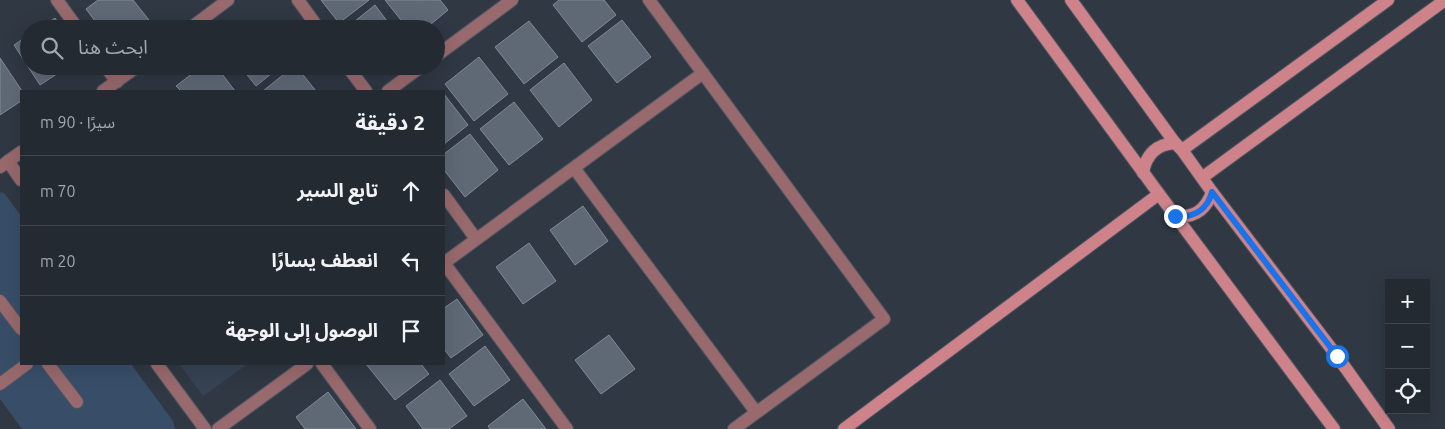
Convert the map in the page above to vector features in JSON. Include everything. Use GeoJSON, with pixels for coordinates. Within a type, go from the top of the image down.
{"type":"FeatureCollection","features":[{"type":"Feature","properties":{"kind":"street"},"geometry":{"type":"LineString","coordinates":[[57,0],[71,20]]}},
{"type":"Feature","properties":{"kind":"street"},"geometry":{"type":"LineString","coordinates":[[201,20],[228,0]]}},
{"type":"Feature","properties":{"kind":"street"},"geometry":{"type":"LineString","coordinates":[[298,0],[312,20]]}},
{"type":"Feature","properties":{"kind":"street"},"geometry":{"type":"LineString","coordinates":[[445,49],[512,0]]}},
{"type":"Feature","properties":{"kind":"street"},"geometry":{"type":"LineString","coordinates":[[649,0],[884,319],[734,429]]}},
{"type":"Feature","properties":{"kind":"street"},"geometry":{"type":"LineString","coordinates":[[1017,0],[1334,429]]}},
{"type":"Feature","properties":{"kind":"street"},"geometry":{"type":"LineString","coordinates":[[1071,0],[1203,177],[1212,192],[1337,356],[1389,429]]}},
{"type":"Feature","properties":{"kind":"street"},"geometry":{"type":"LineString","coordinates":[[1143,173],[1148,157],[1153,151],[1167,144],[1179,146],[1388,0]]}},
{"type":"Feature","properties":{"kind":"street"},"geometry":{"type":"LineString","coordinates":[[1203,177],[1445,0]]}},
{"type":"Feature","properties":{"kind":"street"},"geometry":{"type":"LineString","coordinates":[[445,262],[703,73]]}},
{"type":"Feature","properties":{"kind":"street"},"geometry":{"type":"LineString","coordinates":[[112,75],[117,82]]}},
{"type":"Feature","properties":{"kind":"street"},"geometry":{"type":"LineString","coordinates":[[105,90],[126,75]]}},
{"type":"Feature","properties":{"kind":"street"},"geometry":{"type":"LineString","coordinates":[[354,75],[365,90]]}},
{"type":"Feature","properties":{"kind":"street"},"geometry":{"type":"LineString","coordinates":[[389,90],[410,75]]}},
{"type":"Feature","properties":{"kind":"street"},"geometry":{"type":"LineString","coordinates":[[20,153],[4,164],[20,179]]}},
{"type":"Feature","properties":{"kind":"street"},"geometry":{"type":"LineString","coordinates":[[574,168],[756,412]]}},
{"type":"Feature","properties":{"kind":"street"},"geometry":{"type":"LineString","coordinates":[[1175,216],[1191,216],[1199,212],[1210,200],[1212,192]]}},
{"type":"Feature","properties":{"kind":"street"},"geometry":{"type":"LineString","coordinates":[[844,429],[1159,194]]}},
{"type":"Feature","properties":{"kind":"street"},"geometry":{"type":"LineString","coordinates":[[445,196],[476,239]]}},
{"type":"Feature","properties":{"kind":"street"},"geometry":{"type":"LineString","coordinates":[[445,264],[567,429]]}},
{"type":"Feature","properties":{"kind":"street"},"geometry":{"type":"LineString","coordinates":[[0,300],[20,328]]}},
{"type":"Feature","properties":{"kind":"street"},"geometry":{"type":"LineString","coordinates":[[0,384],[26,365]]}},
{"type":"Feature","properties":{"kind":"street"},"geometry":{"type":"LineString","coordinates":[[49,365],[77,402]]}},
{"type":"Feature","properties":{"kind":"street"},"geometry":{"type":"LineString","coordinates":[[158,365],[206,429]]}},
{"type":"Feature","properties":{"kind":"street"},"geometry":{"type":"LineString","coordinates":[[323,365],[370,429]]}},
{"type":"Feature","properties":{"kind":"street"},"geometry":{"type":"LineString","coordinates":[[218,429],[299,366]]}},
{"type":"Feature","properties":{"kind":"shaded area"},"geometry":{"type":"Polygon","coordinates":[[[0,193],[5,194],[20,215],[20,365],[132,365],[173,421],[175,429],[22,429],[0,399],[0,193]]]}},
{"type":"Feature","properties":{"kind":"shaded area"},"geometry":{"type":"Polygon","coordinates":[[[180,365],[245,366],[203,396],[180,365]]]}},
{"type":"Feature","properties":{"kind":"building"},"geometry":{"type":"Polygon","coordinates":[[[98,0],[133,0],[149,20],[94,20],[86,9],[98,0]]]}},
{"type":"Feature","properties":{"kind":"building"},"geometry":{"type":"Polygon","coordinates":[[[321,0],[369,0],[343,20],[337,20],[321,0]]]}},
{"type":"Feature","properties":{"kind":"building"},"geometry":{"type":"Polygon","coordinates":[[[385,0],[440,0],[448,10],[436,20],[401,20],[385,0]]]}},
{"type":"Feature","properties":{"kind":"building"},"geometry":{"type":"Polygon","coordinates":[[[559,0],[604,0],[616,15],[582,42],[553,5],[559,0]]]}},
{"type":"Feature","properties":{"kind":"building"},"geometry":{"type":"Polygon","coordinates":[[[375,5],[386,20],[356,20],[375,5]]]}},
{"type":"Feature","properties":{"kind":"building"},"geometry":{"type":"Polygon","coordinates":[[[622,20],[651,57],[617,83],[588,46],[622,20]]]}},
{"type":"Feature","properties":{"kind":"building"},"geometry":{"type":"Polygon","coordinates":[[[529,21],[558,57],[524,84],[495,47],[529,21]]]}},
{"type":"Feature","properties":{"kind":"building"},"geometry":{"type":"Polygon","coordinates":[[[20,41],[20,54],[14,45],[20,41]]]}},
{"type":"Feature","properties":{"kind":"building"},"geometry":{"type":"Polygon","coordinates":[[[479,57],[508,94],[474,121],[445,84],[479,57]]]}},
{"type":"Feature","properties":{"kind":"building"},"geometry":{"type":"Polygon","coordinates":[[[0,58],[21,90],[20,102],[0,115],[0,58]]]}},
{"type":"Feature","properties":{"kind":"building"},"geometry":{"type":"Polygon","coordinates":[[[564,63],[592,100],[559,127],[530,90],[564,63]]]}},
{"type":"Feature","properties":{"kind":"building"},"geometry":{"type":"Polygon","coordinates":[[[34,75],[55,75],[40,85],[34,75]]]}},
{"type":"Feature","properties":{"kind":"building"},"geometry":{"type":"Polygon","coordinates":[[[190,75],[223,75],[234,90],[180,90],[176,86],[190,75]]]}},
{"type":"Feature","properties":{"kind":"building"},"geometry":{"type":"Polygon","coordinates":[[[247,75],[270,75],[256,86],[247,75]]]}},
{"type":"Feature","properties":{"kind":"building"},"geometry":{"type":"Polygon","coordinates":[[[283,75],[303,75],[315,90],[264,90],[283,75]]]}},
{"type":"Feature","properties":{"kind":"building"},"geometry":{"type":"Polygon","coordinates":[[[445,95],[468,125],[445,143],[445,95]]]}},
{"type":"Feature","properties":{"kind":"building"},"geometry":{"type":"Polygon","coordinates":[[[514,102],[543,139],[509,165],[480,129],[514,102]]]}},
{"type":"Feature","properties":{"kind":"building"},"geometry":{"type":"Polygon","coordinates":[[[470,134],[498,170],[465,197],[445,171],[445,153],[470,134]]]}},
{"type":"Feature","properties":{"kind":"building"},"geometry":{"type":"Polygon","coordinates":[[[583,206],[608,241],[575,265],[550,230],[583,206]]]}},
{"type":"Feature","properties":{"kind":"building"},"geometry":{"type":"Polygon","coordinates":[[[529,243],[556,281],[523,304],[496,267],[529,243]]]}},
{"type":"Feature","properties":{"kind":"building"},"geometry":{"type":"Polygon","coordinates":[[[457,299],[483,335],[451,358],[445,350],[445,307],[457,299]]]}},
{"type":"Feature","properties":{"kind":"building"},"geometry":{"type":"Polygon","coordinates":[[[609,335],[635,369],[601,394],[575,360],[609,335]]]}},
{"type":"Feature","properties":{"kind":"building"},"geometry":{"type":"Polygon","coordinates":[[[485,346],[510,380],[474,406],[449,374],[485,346]]]}},
{"type":"Feature","properties":{"kind":"building"},"geometry":{"type":"Polygon","coordinates":[[[367,365],[422,365],[429,374],[395,400],[367,365]]]}},
{"type":"Feature","properties":{"kind":"building"},"geometry":{"type":"Polygon","coordinates":[[[440,380],[467,416],[449,429],[423,429],[406,406],[440,380]]]}},
{"type":"Feature","properties":{"kind":"building"},"geometry":{"type":"Polygon","coordinates":[[[328,392],[356,429],[305,429],[296,417],[328,392]]]}},
{"type":"Feature","properties":{"kind":"building"},"geometry":{"type":"Polygon","coordinates":[[[523,399],[546,429],[490,429],[488,426],[523,399]]]}},
{"type":"Feature","properties":{"kind":"route"},"geometry":{"type":"LineString","coordinates":[[1175,216],[1191,216],[1199,212],[1210,200],[1212,192],[1337,356]]}}]}
